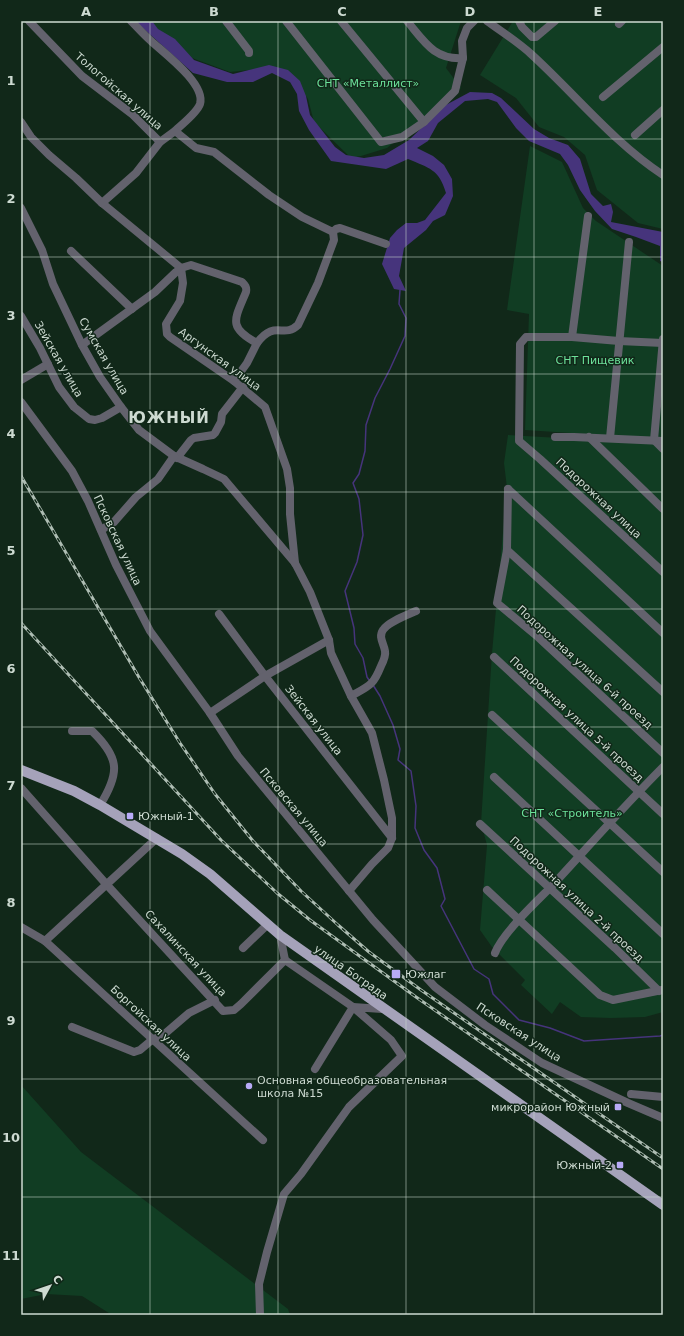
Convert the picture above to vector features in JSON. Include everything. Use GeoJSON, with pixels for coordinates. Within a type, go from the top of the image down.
{"type":"FeatureCollection","features":[{"type":"Feature","properties":{"kind":"main road","name":"улица Бограда"},"geometry":{"type":"LineString","coordinates":[[21,770],[74,791],[100,805],[156,838],[210,874],[280,935],[663,1205]]}},
{"type":"Feature","properties":{"kind":"street","name":"Тологойская улица"},"geometry":{"type":"LineString","coordinates":[[29,21],[82,76],[132,114],[160,142],[175,131],[196,148],[214,152],[269,195],[302,216],[333,232],[340,228],[386,244]]}},
{"type":"Feature","properties":{"kind":"street"},"geometry":{"type":"LineString","coordinates":[[131,21],[177,64],[194,84],[200,97],[200,104],[197,110],[175,131]]}},
{"type":"Feature","properties":{"kind":"street"},"geometry":{"type":"LineString","coordinates":[[226,21],[249,53]]}},
{"type":"Feature","properties":{"kind":"street"},"geometry":{"type":"LineString","coordinates":[[286,21],[381,142],[402,137],[424,122],[455,91],[463,58],[462,41],[467,28],[474,21]]}},
{"type":"Feature","properties":{"kind":"street"},"geometry":{"type":"LineString","coordinates":[[341,21],[424,122]]}},
{"type":"Feature","properties":{"kind":"street"},"geometry":{"type":"LineString","coordinates":[[407,21],[433,51],[448,58],[463,58]]}},
{"type":"Feature","properties":{"kind":"street"},"geometry":{"type":"LineString","coordinates":[[487,21],[530,53],[605,128],[649,166],[663,175]]}},
{"type":"Feature","properties":{"kind":"street"},"geometry":{"type":"LineString","coordinates":[[519,21],[522,27],[532,37],[536,37],[555,21]]}},
{"type":"Feature","properties":{"kind":"street"},"geometry":{"type":"LineString","coordinates":[[603,97],[663,47]]}},
{"type":"Feature","properties":{"kind":"street"},"geometry":{"type":"LineString","coordinates":[[635,135],[663,110]]}},
{"type":"Feature","properties":{"kind":"street"},"geometry":{"type":"LineString","coordinates":[[21,122],[31,137],[102,203],[181,268]]}},
{"type":"Feature","properties":{"kind":"street"},"geometry":{"type":"LineString","coordinates":[[102,203],[136,173],[160,142]]}},
{"type":"Feature","properties":{"kind":"street","name":"Сумская улица"},"geometry":{"type":"LineString","coordinates":[[21,208],[42,250],[53,284],[82,345],[100,377],[138,430],[176,457],[224,479],[295,563]]}},
{"type":"Feature","properties":{"kind":"street"},"geometry":{"type":"LineString","coordinates":[[588,216],[572,337],[619,341],[663,341],[654,440]]}},
{"type":"Feature","properties":{"kind":"street"},"geometry":{"type":"LineString","coordinates":[[234,381],[247,363],[257,343],[267,332],[275,330],[289,331],[298,325],[318,283],[334,240],[333,232]]}},
{"type":"Feature","properties":{"kind":"street"},"geometry":{"type":"LineString","coordinates":[[610,438],[630,242]]}},
{"type":"Feature","properties":{"kind":"street"},"geometry":{"type":"LineString","coordinates":[[71,251],[132,309]]}},
{"type":"Feature","properties":{"kind":"street"},"geometry":{"type":"LineString","coordinates":[[82,345],[156,292],[181,268],[191,265],[245,284],[247,288],[235,321],[236,327],[239,332],[257,343]]}},
{"type":"Feature","properties":{"kind":"street","name":"Аргунская улица"},"geometry":{"type":"LineString","coordinates":[[181,268],[183,283],[180,301],[166,324],[167,334],[243,387],[266,407],[287,469],[290,488],[290,514],[295,563]]}},
{"type":"Feature","properties":{"kind":"street","name":"Зейская улица"},"geometry":{"type":"LineString","coordinates":[[21,316],[74,408],[89,419],[95,420],[102,418],[121,407]]}},
{"type":"Feature","properties":{"kind":"street","name":"Подорожная улица"},"geometry":{"type":"LineString","coordinates":[[572,337],[526,337],[520,344],[519,441],[663,572]]}},
{"type":"Feature","properties":{"kind":"street"},"geometry":{"type":"LineString","coordinates":[[21,380],[48,364]]}},
{"type":"Feature","properties":{"kind":"street"},"geometry":{"type":"LineString","coordinates":[[101,530],[114,522],[136,497],[158,479],[190,440],[213,435],[215,433],[221,422],[222,414],[243,387]]}},
{"type":"Feature","properties":{"kind":"street","name":"Псковская улица"},"geometry":{"type":"LineString","coordinates":[[21,402],[72,471],[88,501],[116,565],[150,631],[210,713],[238,756],[378,925],[435,987],[485,1025],[542,1063],[628,1104],[663,1118]]}},
{"type":"Feature","properties":{"kind":"street"},"geometry":{"type":"LineString","coordinates":[[555,437],[590,437],[663,441]]}},
{"type":"Feature","properties":{"kind":"street"},"geometry":{"type":"LineString","coordinates":[[590,437],[663,509]]}},
{"type":"Feature","properties":{"kind":"street"},"geometry":{"type":"LineString","coordinates":[[654,440],[663,449]]}},
{"type":"Feature","properties":{"kind":"street"},"geometry":{"type":"LineString","coordinates":[[663,633],[508,490],[507,550],[663,692]]}},
{"type":"Feature","properties":{"kind":"street","name":"Подорожная улица 6-й проезд"},"geometry":{"type":"LineString","coordinates":[[507,550],[496,603],[538,637],[663,753]]}},
{"type":"Feature","properties":{"kind":"street"},"geometry":{"type":"LineString","coordinates":[[295,563],[310,592],[329,640],[331,653],[351,696],[372,733],[392,818],[392,838],[388,848],[349,891]]}},
{"type":"Feature","properties":{"kind":"street"},"geometry":{"type":"LineString","coordinates":[[351,696],[368,687],[376,678],[385,657],[381,636],[383,630],[391,624],[416,611]]}},
{"type":"Feature","properties":{"kind":"street","name":"Зейская улица"},"geometry":{"type":"LineString","coordinates":[[219,614],[265,676],[392,838]]}},
{"type":"Feature","properties":{"kind":"street"},"geometry":{"type":"LineString","coordinates":[[210,713],[265,676],[329,640]]}},
{"type":"Feature","properties":{"kind":"street","name":"Подорожная улица 5-й проезд"},"geometry":{"type":"LineString","coordinates":[[494,657],[663,814]]}},
{"type":"Feature","properties":{"kind":"street"},"geometry":{"type":"LineString","coordinates":[[492,716],[663,872]]}},
{"type":"Feature","properties":{"kind":"street"},"geometry":{"type":"LineString","coordinates":[[72,731],[92,731],[108,749],[114,759],[114,777],[108,792],[100,805]]}},
{"type":"Feature","properties":{"kind":"street"},"geometry":{"type":"LineString","coordinates":[[495,953],[498,945],[519,920],[663,767]]}},
{"type":"Feature","properties":{"kind":"street"},"geometry":{"type":"LineString","coordinates":[[494,777],[580,855],[663,934]]}},
{"type":"Feature","properties":{"kind":"street","name":"Сахалинская улица"},"geometry":{"type":"LineString","coordinates":[[21,788],[107,885],[215,1000],[223,1011],[234,1010],[286,960]]}},
{"type":"Feature","properties":{"kind":"street","name":"Подорожная улица 2-й проезд"},"geometry":{"type":"LineString","coordinates":[[480,824],[661,990]]}},
{"type":"Feature","properties":{"kind":"street"},"geometry":{"type":"LineString","coordinates":[[45,942],[156,838]]}},
{"type":"Feature","properties":{"kind":"street"},"geometry":{"type":"LineString","coordinates":[[487,890],[600,995],[614,1000],[661,990]]}},
{"type":"Feature","properties":{"kind":"street"},"geometry":{"type":"LineString","coordinates":[[243,948],[267,925]]}},
{"type":"Feature","properties":{"kind":"street","name":"Боргойская улица"},"geometry":{"type":"LineString","coordinates":[[21,927],[45,942],[263,1140]]}},
{"type":"Feature","properties":{"kind":"street"},"geometry":{"type":"LineString","coordinates":[[260,1315],[259,1284],[284,1194],[301,1174],[349,1107],[402,1056],[390,1040],[353,1008],[286,960],[280,935]]}},
{"type":"Feature","properties":{"kind":"street"},"geometry":{"type":"LineString","coordinates":[[72,1027],[134,1052],[140,1050],[153,1039],[161,1037],[189,1013],[215,1000]]}},
{"type":"Feature","properties":{"kind":"street"},"geometry":{"type":"LineString","coordinates":[[353,1008],[382,1008]]}},
{"type":"Feature","properties":{"kind":"street"},"geometry":{"type":"LineString","coordinates":[[315,1069],[353,1008]]}},
{"type":"Feature","properties":{"kind":"street"},"geometry":{"type":"LineString","coordinates":[[631,1094],[663,1097]]}},
{"type":"Feature","properties":{"kind":"green space","name":"СНТ «Металлист»"},"geometry":{"type":"Polygon","coordinates":[[[146,21],[461,21],[446,68],[461,88],[387,148],[351,158],[314,122],[308,99],[293,76],[259,69],[230,72],[192,58],[146,21]]]}},
{"type":"Feature","properties":{"kind":"green space"},"geometry":{"type":"Polygon","coordinates":[[[513,21],[663,21],[663,229],[638,223],[597,190],[585,155],[564,137],[539,127],[516,98],[480,75],[513,21]]]}},
{"type":"Feature","properties":{"kind":"green space","name":"СНТ Пищевик"},"geometry":{"type":"Polygon","coordinates":[[[530,146],[562,162],[583,208],[596,221],[663,266],[663,439],[525,430],[529,314],[507,310],[530,146]]]}},
{"type":"Feature","properties":{"kind":"green space","name":"СНТ «Строитель»"},"geometry":{"type":"Polygon","coordinates":[[[508,435],[663,444],[663,1012],[645,1017],[581,1017],[560,1002],[552,1014],[521,985],[525,980],[492,947],[480,930],[487,845],[481,823],[492,653],[507,488],[504,463],[508,435]]]}},
{"type":"Feature","properties":{"kind":"green space"},"geometry":{"type":"Polygon","coordinates":[[[21,1085],[81,1152],[288,1309],[290,1315],[112,1315],[82,1296],[46,1294],[21,1299],[21,1085]]]}},
{"type":"Feature","properties":{"kind":"shaded area"},"geometry":{"type":"Polygon","coordinates":[[[135,21],[152,21],[158,29],[175,39],[194,60],[233,74],[269,65],[288,70],[300,81],[306,96],[310,115],[335,147],[346,155],[364,158],[384,155],[409,140],[444,106],[470,92],[492,93],[501,98],[534,129],[549,138],[568,145],[580,159],[591,194],[603,206],[611,204],[613,212],[611,222],[663,232],[663,262],[660,261],[660,246],[612,229],[595,211],[580,190],[568,165],[560,154],[529,141],[516,128],[497,102],[488,99],[465,101],[438,123],[428,141],[417,148],[433,156],[444,165],[452,179],[453,196],[445,215],[433,221],[426,230],[404,248],[399,276],[406,291],[394,289],[382,264],[390,238],[406,223],[417,223],[425,220],[446,193],[440,179],[436,174],[427,167],[408,159],[386,169],[331,161],[309,130],[299,111],[297,94],[290,82],[272,73],[253,82],[227,82],[193,73],[135,21]]]}},
{"type":"Feature","properties":{"kind":"waterway"},"geometry":{"type":"LineString","coordinates":[[369,680],[363,658],[355,644],[354,628],[345,591],[357,562],[363,535],[359,499],[353,483],[359,474],[365,451],[366,425],[375,398],[405,336],[406,318],[399,304],[400,290]]}},
{"type":"Feature","properties":{"kind":"waterway"},"geometry":{"type":"LineString","coordinates":[[373,685],[380,696],[393,725],[400,749],[398,760],[411,771],[416,806],[415,828],[424,850],[437,868],[445,899],[441,906],[474,969],[489,979],[493,994],[519,1020],[550,1028],[584,1041],[663,1035]]}},
{"type":"Feature","properties":{"kind":"railway"},"geometry":{"type":"LineString","coordinates":[[21,476],[140,679],[180,743],[215,794],[253,841],[301,891],[369,952],[421,990],[663,1158]]}},
{"type":"Feature","properties":{"kind":"railway"},"geometry":{"type":"LineString","coordinates":[[21,623],[221,840],[277,893],[310,920],[416,997],[663,1169]]}},
{"type":"Feature","properties":{"kind":"place","name":"Южный-1"},"geometry":{"type":"Point","coordinates":[130,816]}},
{"type":"Feature","properties":{"kind":"place","name":"Южлаг"},"geometry":{"type":"Point","coordinates":[396,974]}},
{"type":"Feature","properties":{"kind":"place","name":"Основная общеобразовательная школа №15"},"geometry":{"type":"Point","coordinates":[249,1086]}},
{"type":"Feature","properties":{"kind":"place","name":"микрорайон Южный"},"geometry":{"type":"Point","coordinates":[618,1107]}},
{"type":"Feature","properties":{"kind":"place","name":"Южный-2"},"geometry":{"type":"Point","coordinates":[620,1165]}},
{"type":"Feature","properties":{"kind":"district","name":"ЮЖНЫЙ"},"geometry":{"type":"Point","coordinates":[169,418]}}]}
